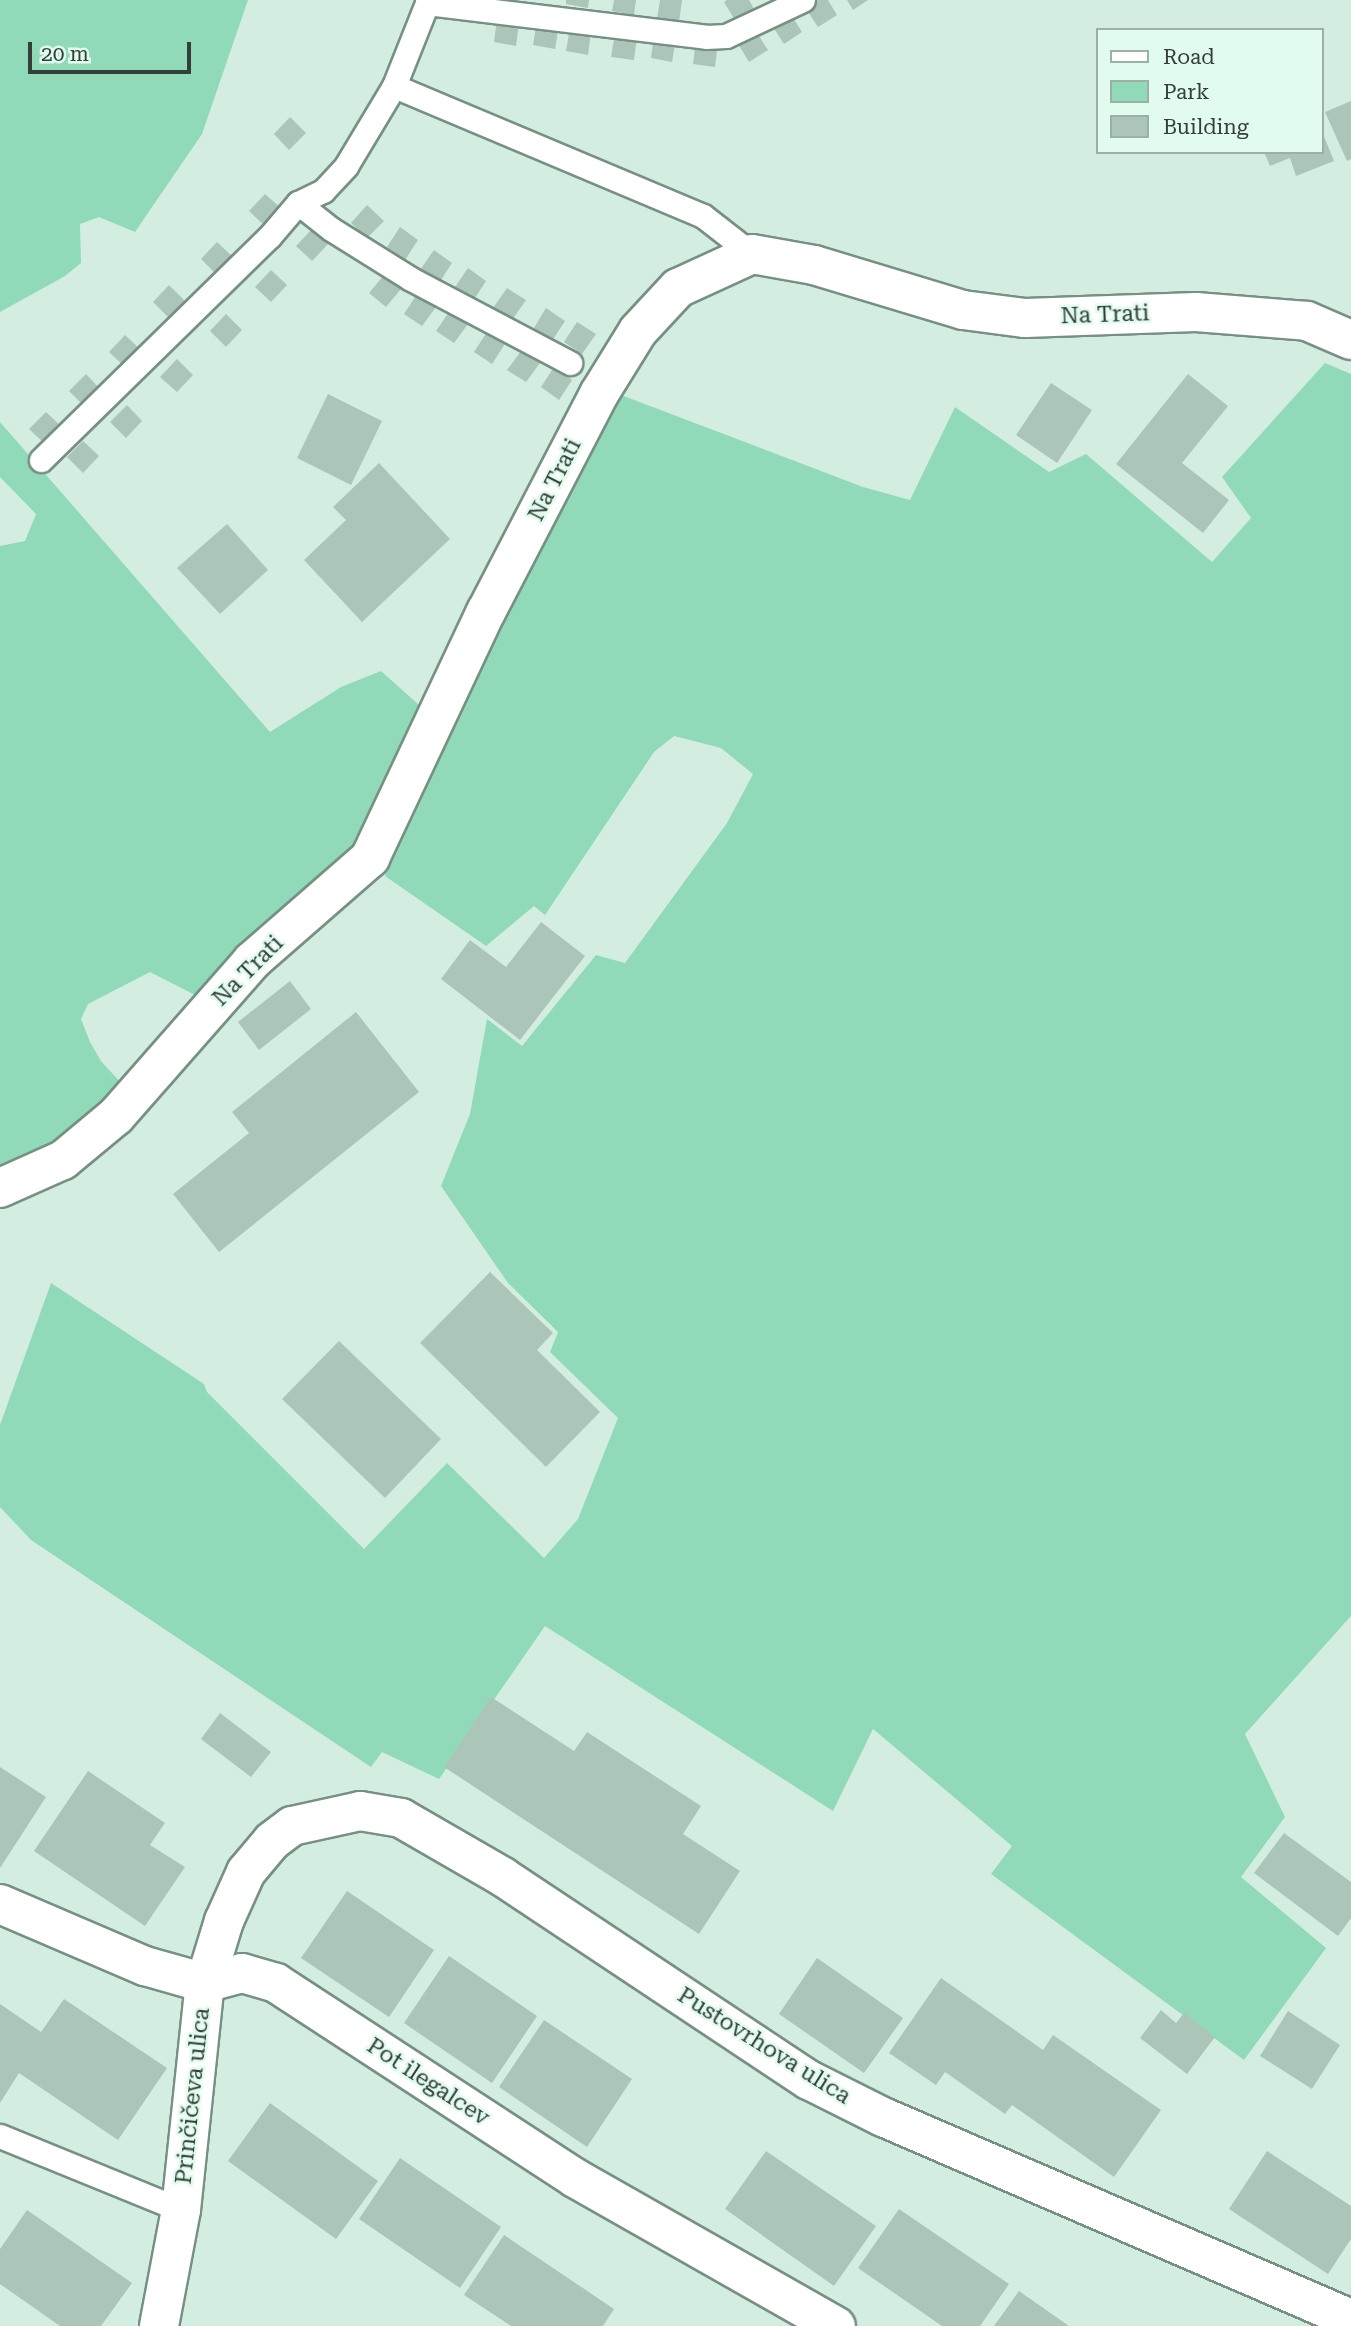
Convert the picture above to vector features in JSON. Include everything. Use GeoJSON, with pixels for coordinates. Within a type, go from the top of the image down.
{"type":"FeatureCollection","features":[{"type":"Feature","properties":{"kind":"street","name":"Na Trati"},"geometry":{"type":"LineString","coordinates":[[0,1188],[44,1171],[63,1160],[107,1123],[251,961],[370,858],[486,612],[599,394],[638,331],[678,288],[752,254],[814,265],[963,310],[1026,317],[1196,312],[1307,321],[1351,340]]}},
{"type":"Feature","properties":{"kind":"street","name":"Pustovrhova ulica"},"geometry":{"type":"LineString","coordinates":[[246,1872],[272,1841],[292,1826],[360,1811],[401,1818],[503,1877],[809,2080],[883,2117],[1351,2319]]}},
{"type":"Feature","properties":{"kind":"street","name":"Prinčičeva ulica"},"geometry":{"type":"LineString","coordinates":[[159,2326],[181,2210],[205,1983],[224,1921],[246,1872]]}},
{"type":"Feature","properties":{"kind":"street"},"geometry":{"type":"LineString","coordinates":[[0,1904],[145,1966],[205,1983]]}},
{"type":"Feature","properties":{"kind":"street","name":"Pot ilegalcev"},"geometry":{"type":"LineString","coordinates":[[205,1983],[242,1973],[276,1983],[575,2178],[836,2326]]}},
{"type":"Feature","properties":{"kind":"lane"},"geometry":{"type":"LineString","coordinates":[[41,460],[269,237],[298,203],[323,191],[346,166],[394,86],[427,3],[706,37],[726,36],[803,0]]}},
{"type":"Feature","properties":{"kind":"lane"},"geometry":{"type":"LineString","coordinates":[[394,86],[704,216],[752,254]]}},
{"type":"Feature","properties":{"kind":"lane"},"geometry":{"type":"LineString","coordinates":[[298,203],[331,229],[411,279],[570,363]]}},
{"type":"Feature","properties":{"kind":"lane"},"geometry":{"type":"LineString","coordinates":[[0,2136],[181,2210]]}},
{"type":"Feature","properties":{"kind":"green space"},"geometry":{"type":"Polygon","coordinates":[[[0,0],[248,0],[202,134],[135,232],[99,217],[80,224],[81,263],[65,276],[0,312],[0,0]]]}},
{"type":"Feature","properties":{"kind":"green space"},"geometry":{"type":"Polygon","coordinates":[[[1325,363],[1351,374],[1351,1616],[1245,1734],[1285,1817],[1241,1877],[1326,1948],[1244,2060],[991,1874],[1012,1846],[873,1729],[833,1811],[545,1626],[439,1779],[382,1752],[371,1767],[31,1540],[0,1507],[0,1425],[51,1283],[204,1384],[207,1392],[364,1549],[447,1463],[544,1558],[578,1519],[618,1418],[550,1352],[558,1332],[508,1283],[441,1186],[470,1114],[487,1019],[522,1046],[596,955],[625,963],[727,823],[753,774],[721,748],[674,736],[654,752],[545,915],[534,906],[486,946],[385,876],[546,530],[621,395],[863,487],[910,500],[955,407],[1049,472],[1086,454],[1212,562],[1251,518],[1222,477],[1325,363]]]}},
{"type":"Feature","properties":{"kind":"green space"},"geometry":{"type":"Polygon","coordinates":[[[0,422],[270,732],[341,687],[381,671],[419,705],[375,821],[334,872],[197,996],[150,972],[88,1004],[81,1019],[90,1042],[101,1061],[122,1084],[96,1116],[39,1151],[0,1167],[0,546],[25,541],[36,514],[0,477],[0,422]]]}},
{"type":"Feature","properties":{"kind":"building"},"geometry":{"type":"Polygon","coordinates":[[[566,0],[589,0],[588,8],[566,4],[566,0]]]}},
{"type":"Feature","properties":{"kind":"building"},"geometry":{"type":"Polygon","coordinates":[[[614,0],[636,0],[634,15],[612,11],[614,0]]]}},
{"type":"Feature","properties":{"kind":"building"},"geometry":{"type":"Polygon","coordinates":[[[660,0],[682,0],[679,22],[657,19],[660,0]]]}},
{"type":"Feature","properties":{"kind":"building"},"geometry":{"type":"Polygon","coordinates":[[[749,0],[755,11],[736,22],[724,2],[749,0]]]}},
{"type":"Feature","properties":{"kind":"building"},"geometry":{"type":"Polygon","coordinates":[[[817,0],[828,0],[837,15],[818,27],[805,7],[817,0]]]}},
{"type":"Feature","properties":{"kind":"building"},"geometry":{"type":"Polygon","coordinates":[[[847,0],[868,0],[853,10],[847,0]]]}},
{"type":"Feature","properties":{"kind":"building"},"geometry":{"type":"Polygon","coordinates":[[[790,13],[802,32],[784,44],[771,24],[790,13]]]}},
{"type":"Feature","properties":{"kind":"building"},"geometry":{"type":"Polygon","coordinates":[[[497,19],[519,23],[516,46],[494,42],[497,19]]]}},
{"type":"Feature","properties":{"kind":"building"},"geometry":{"type":"Polygon","coordinates":[[[537,22],[559,25],[555,49],[533,45],[537,22]]]}},
{"type":"Feature","properties":{"kind":"building"},"geometry":{"type":"Polygon","coordinates":[[[570,28],[591,31],[588,55],[566,51],[570,28]]]}},
{"type":"Feature","properties":{"kind":"building"},"geometry":{"type":"Polygon","coordinates":[[[755,30],[768,50],[749,62],[737,42],[755,30]]]}},
{"type":"Feature","properties":{"kind":"building"},"geometry":{"type":"Polygon","coordinates":[[[615,33],[637,36],[634,60],[611,57],[615,33]]]}},
{"type":"Feature","properties":{"kind":"building"},"geometry":{"type":"Polygon","coordinates":[[[654,35],[676,38],[672,62],[651,58],[654,35]]]}},
{"type":"Feature","properties":{"kind":"building"},"geometry":{"type":"Polygon","coordinates":[[[696,41],[718,43],[715,67],[693,64],[696,41]]]}},
{"type":"Feature","properties":{"kind":"building"},"geometry":{"type":"Polygon","coordinates":[[[1351,101],[1351,159],[1347,161],[1325,112],[1351,101]]]}},
{"type":"Feature","properties":{"kind":"building"},"geometry":{"type":"Polygon","coordinates":[[[290,117],[306,133],[289,150],[274,134],[290,117]]]}},
{"type":"Feature","properties":{"kind":"building"},"geometry":{"type":"Polygon","coordinates":[[[1323,134],[1334,161],[1296,176],[1290,158],[1270,166],[1265,154],[1323,154],[1323,134]]]}},
{"type":"Feature","properties":{"kind":"building"},"geometry":{"type":"Polygon","coordinates":[[[265,194],[282,209],[265,226],[249,211],[265,194]]]}},
{"type":"Feature","properties":{"kind":"building"},"geometry":{"type":"Polygon","coordinates":[[[367,205],[384,221],[367,238],[351,223],[367,205]]]}},
{"type":"Feature","properties":{"kind":"building"},"geometry":{"type":"Polygon","coordinates":[[[400,227],[418,240],[405,260],[387,247],[400,227]]]}},
{"type":"Feature","properties":{"kind":"building"},"geometry":{"type":"Polygon","coordinates":[[[312,229],[328,244],[312,261],[296,246],[312,229]]]}},
{"type":"Feature","properties":{"kind":"building"},"geometry":{"type":"Polygon","coordinates":[[[217,242],[233,257],[216,274],[201,259],[217,242]]]}},
{"type":"Feature","properties":{"kind":"building"},"geometry":{"type":"Polygon","coordinates":[[[434,250],[452,263],[439,283],[420,270],[434,250]]]}},
{"type":"Feature","properties":{"kind":"building"},"geometry":{"type":"Polygon","coordinates":[[[468,268],[486,281],[473,301],[455,287],[468,268]]]}},
{"type":"Feature","properties":{"kind":"building"},"geometry":{"type":"Polygon","coordinates":[[[271,270],[287,285],[271,302],[255,287],[271,270]]]}},
{"type":"Feature","properties":{"kind":"building"},"geometry":{"type":"Polygon","coordinates":[[[384,275],[401,289],[386,307],[369,293],[384,275]]]}},
{"type":"Feature","properties":{"kind":"building"},"geometry":{"type":"Polygon","coordinates":[[[169,285],[185,301],[169,318],[153,302],[169,285]]]}},
{"type":"Feature","properties":{"kind":"building"},"geometry":{"type":"Polygon","coordinates":[[[507,288],[526,300],[512,320],[493,308],[507,288]]]}},
{"type":"Feature","properties":{"kind":"building"},"geometry":{"type":"Polygon","coordinates":[[[417,294],[436,307],[422,326],[404,314],[417,294]]]}},
{"type":"Feature","properties":{"kind":"building"},"geometry":{"type":"Polygon","coordinates":[[[546,308],[565,321],[552,341],[534,328],[546,308]]]}},
{"type":"Feature","properties":{"kind":"building"},"geometry":{"type":"Polygon","coordinates":[[[449,312],[468,324],[454,343],[436,331],[449,312]]]}},
{"type":"Feature","properties":{"kind":"building"},"geometry":{"type":"Polygon","coordinates":[[[226,314],[242,330],[226,347],[210,331],[226,314]]]}},
{"type":"Feature","properties":{"kind":"building"},"geometry":{"type":"Polygon","coordinates":[[[577,322],[596,334],[582,354],[564,342],[577,322]]]}},
{"type":"Feature","properties":{"kind":"building"},"geometry":{"type":"Polygon","coordinates":[[[487,332],[505,344],[492,364],[474,352],[487,332]]]}},
{"type":"Feature","properties":{"kind":"building"},"geometry":{"type":"Polygon","coordinates":[[[125,335],[142,351],[125,367],[109,352],[125,335]]]}},
{"type":"Feature","properties":{"kind":"building"},"geometry":{"type":"Polygon","coordinates":[[[521,351],[540,363],[526,382],[507,370],[521,351]]]}},
{"type":"Feature","properties":{"kind":"building"},"geometry":{"type":"Polygon","coordinates":[[[177,359],[193,375],[177,392],[160,377],[177,359]]]}},
{"type":"Feature","properties":{"kind":"building"},"geometry":{"type":"Polygon","coordinates":[[[554,367],[572,380],[559,400],[541,387],[554,367]]]}},
{"type":"Feature","properties":{"kind":"building"},"geometry":{"type":"Polygon","coordinates":[[[86,374],[101,390],[85,407],[69,391],[86,374]]]}},
{"type":"Feature","properties":{"kind":"building"},"geometry":{"type":"Polygon","coordinates":[[[1188,374],[1228,406],[1182,463],[1229,500],[1203,533],[1116,464],[1188,374]]]}},
{"type":"Feature","properties":{"kind":"building"},"geometry":{"type":"Polygon","coordinates":[[[1051,383],[1092,410],[1057,463],[1016,435],[1051,383]]]}},
{"type":"Feature","properties":{"kind":"building"},"geometry":{"type":"Polygon","coordinates":[[[328,394],[382,421],[351,485],[297,458],[328,394]]]}},
{"type":"Feature","properties":{"kind":"building"},"geometry":{"type":"Polygon","coordinates":[[[127,405],[142,421],[126,438],[110,422],[127,405]]]}},
{"type":"Feature","properties":{"kind":"building"},"geometry":{"type":"Polygon","coordinates":[[[46,412],[62,427],[45,444],[29,429],[46,412]]]}},
{"type":"Feature","properties":{"kind":"building"},"geometry":{"type":"Polygon","coordinates":[[[83,441],[99,456],[83,473],[67,457],[83,441]]]}},
{"type":"Feature","properties":{"kind":"building"},"geometry":{"type":"Polygon","coordinates":[[[379,463],[450,539],[362,622],[304,560],[346,520],[333,507],[379,463]]]}},
{"type":"Feature","properties":{"kind":"building"},"geometry":{"type":"Polygon","coordinates":[[[227,524],[268,570],[220,614],[177,568],[227,524]]]}},
{"type":"Feature","properties":{"kind":"building"},"geometry":{"type":"Polygon","coordinates":[[[541,922],[585,956],[520,1040],[441,979],[470,940],[506,967],[541,922]]]}},
{"type":"Feature","properties":{"kind":"building"},"geometry":{"type":"Polygon","coordinates":[[[290,981],[311,1009],[259,1050],[238,1022],[290,981]]]}},
{"type":"Feature","properties":{"kind":"building"},"geometry":{"type":"Polygon","coordinates":[[[356,1012],[419,1092],[219,1252],[173,1194],[249,1133],[232,1112],[356,1012]]]}},
{"type":"Feature","properties":{"kind":"building"},"geometry":{"type":"Polygon","coordinates":[[[490,1272],[553,1333],[537,1350],[600,1412],[546,1467],[420,1343],[490,1272]]]}},
{"type":"Feature","properties":{"kind":"building"},"geometry":{"type":"Polygon","coordinates":[[[339,1341],[441,1439],[385,1498],[282,1399],[339,1341]]]}},
{"type":"Feature","properties":{"kind":"building"},"geometry":{"type":"Polygon","coordinates":[[[491,1697],[574,1751],[587,1732],[701,1806],[683,1834],[740,1871],[699,1934],[444,1767],[491,1697]]]}},
{"type":"Feature","properties":{"kind":"building"},"geometry":{"type":"Polygon","coordinates":[[[220,1713],[271,1752],[251,1777],[201,1739],[220,1713]]]}},
{"type":"Feature","properties":{"kind":"building"},"geometry":{"type":"Polygon","coordinates":[[[0,1767],[46,1797],[0,1868],[0,1767]]]}},
{"type":"Feature","properties":{"kind":"building"},"geometry":{"type":"Polygon","coordinates":[[[88,1771],[165,1823],[150,1845],[185,1867],[145,1926],[34,1851],[88,1771]]]}},
{"type":"Feature","properties":{"kind":"building"},"geometry":{"type":"Polygon","coordinates":[[[1284,1833],[1351,1882],[1351,1918],[1338,1936],[1254,1873],[1284,1833]]]}},
{"type":"Feature","properties":{"kind":"building"},"geometry":{"type":"Polygon","coordinates":[[[347,1891],[434,1950],[389,2017],[301,1958],[347,1891]]]}},
{"type":"Feature","properties":{"kind":"building"},"geometry":{"type":"Polygon","coordinates":[[[449,1956],[537,2016],[492,2083],[404,2023],[449,1956]]]}},
{"type":"Feature","properties":{"kind":"building"},"geometry":{"type":"Polygon","coordinates":[[[817,1958],[903,2018],[864,2073],[779,2014],[817,1958]]]}},
{"type":"Feature","properties":{"kind":"building"},"geometry":{"type":"Polygon","coordinates":[[[941,1978],[1043,2050],[1053,2035],[1161,2110],[1114,2177],[1012,2105],[1005,2114],[945,2072],[936,2085],[889,2053],[941,1978]]]}},
{"type":"Feature","properties":{"kind":"building"},"geometry":{"type":"Polygon","coordinates":[[[64,1999],[167,2068],[118,2140],[19,2073],[0,2103],[0,2004],[41,2032],[64,1999]]]}},
{"type":"Feature","properties":{"kind":"building"},"geometry":{"type":"Polygon","coordinates":[[[1161,2010],[1176,2023],[1184,2013],[1215,2037],[1187,2074],[1140,2038],[1161,2010]]]}},
{"type":"Feature","properties":{"kind":"building"},"geometry":{"type":"Polygon","coordinates":[[[1288,2011],[1340,2045],[1312,2089],[1260,2056],[1288,2011]]]}},
{"type":"Feature","properties":{"kind":"building"},"geometry":{"type":"Polygon","coordinates":[[[544,2020],[632,2079],[587,2147],[499,2087],[544,2020]]]}},
{"type":"Feature","properties":{"kind":"building"},"geometry":{"type":"Polygon","coordinates":[[[270,2103],[378,2181],[336,2239],[228,2161],[270,2103]]]}},
{"type":"Feature","properties":{"kind":"building"},"geometry":{"type":"Polygon","coordinates":[[[766,2151],[876,2226],[834,2286],[725,2209],[766,2151]]]}},
{"type":"Feature","properties":{"kind":"building"},"geometry":{"type":"Polygon","coordinates":[[[1267,2151],[1351,2206],[1351,2239],[1328,2274],[1229,2209],[1267,2151]]]}},
{"type":"Feature","properties":{"kind":"building"},"geometry":{"type":"Polygon","coordinates":[[[400,2158],[501,2227],[460,2288],[359,2219],[400,2158]]]}},
{"type":"Feature","properties":{"kind":"building"},"geometry":{"type":"Polygon","coordinates":[[[899,2209],[1009,2284],[980,2326],[942,2326],[858,2268],[899,2209]]]}},
{"type":"Feature","properties":{"kind":"building"},"geometry":{"type":"Polygon","coordinates":[[[27,2210],[132,2283],[101,2326],[60,2326],[0,2284],[0,2249],[27,2210]]]}},
{"type":"Feature","properties":{"kind":"building"},"geometry":{"type":"Polygon","coordinates":[[[504,2235],[614,2309],[603,2326],[511,2326],[464,2295],[504,2235]]]}},
{"type":"Feature","properties":{"kind":"building"},"geometry":{"type":"Polygon","coordinates":[[[1019,2291],[1069,2326],[994,2326],[1019,2291]]]}}]}
